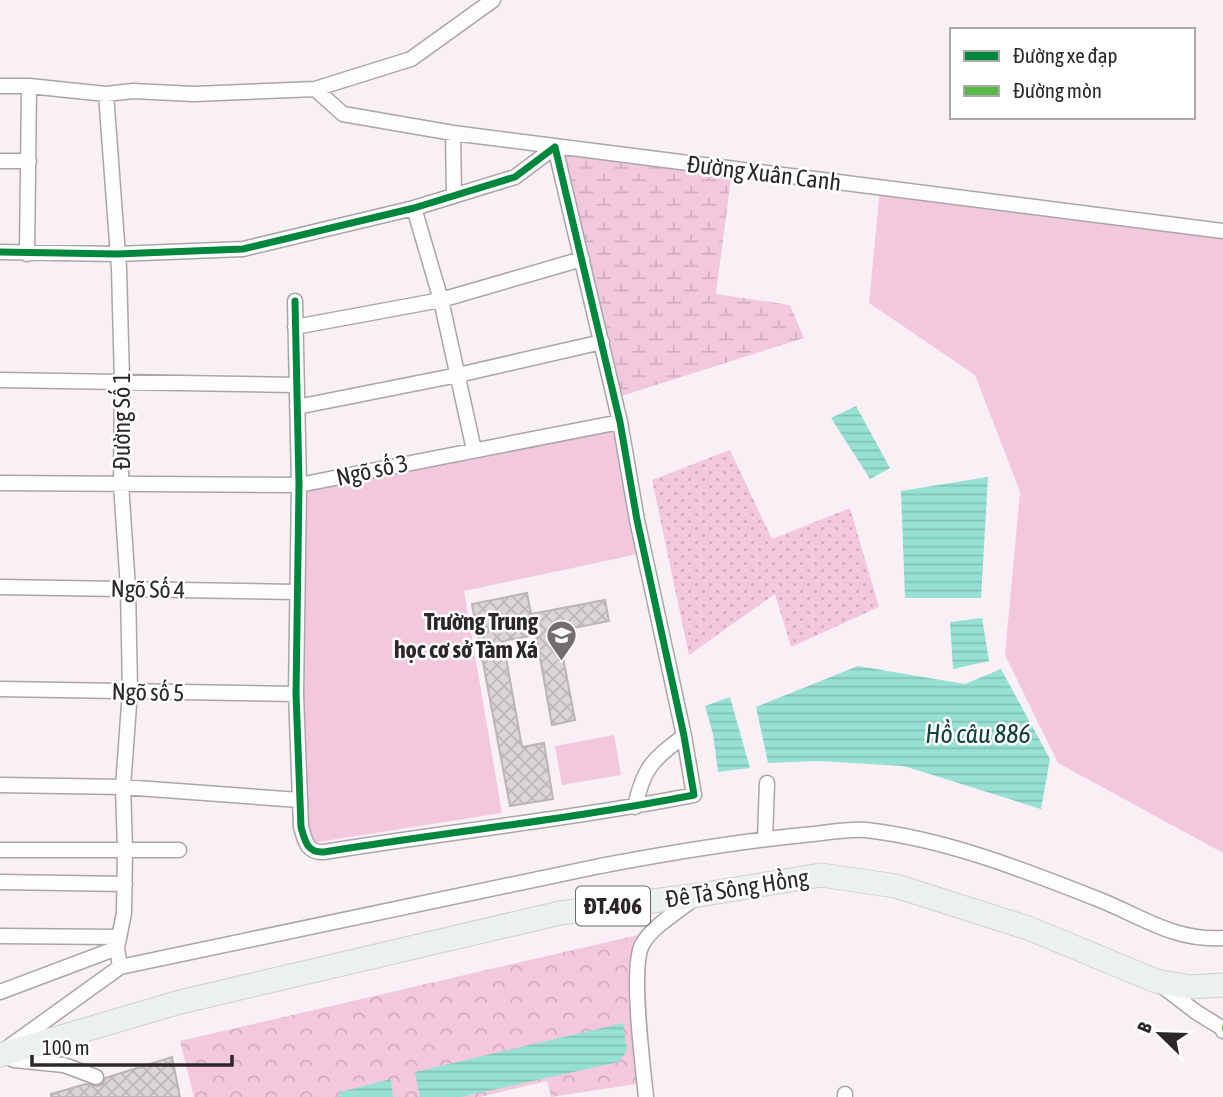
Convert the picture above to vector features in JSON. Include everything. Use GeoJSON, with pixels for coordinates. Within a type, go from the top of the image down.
{"type":"FeatureCollection","features":[{"type":"Feature","properties":{"kind":"main road","name":"Đê Tả Sông Hồng"},"geometry":{"type":"LineString","coordinates":[[0,1054],[180,1003],[560,913],[699,895],[821,875],[896,886],[1028,928],[1156,981],[1189,987],[1223,985]]}},
{"type":"Feature","properties":{"kind":"street"},"geometry":{"type":"LineString","coordinates":[[0,86],[29,86],[106,94],[133,91],[194,94],[315,89],[411,60],[492,0]]}},
{"type":"Feature","properties":{"kind":"street"},"geometry":{"type":"LineString","coordinates":[[27,254],[29,86]]}},
{"type":"Feature","properties":{"kind":"street","name":"Đường Xuân Canh"},"geometry":{"type":"LineString","coordinates":[[315,89],[343,114],[453,133],[1223,231]]}},
{"type":"Feature","properties":{"kind":"street","name":"Đường Số 1"},"geometry":{"type":"LineString","coordinates":[[106,94],[117,254],[122,381],[121,484],[128,588],[130,691],[123,787],[125,884],[124,913],[118,942],[120,967]]}},
{"type":"Feature","properties":{"kind":"street"},"geometry":{"type":"LineString","coordinates":[[453,133],[454,195]]}},
{"type":"Feature","properties":{"kind":"street"},"geometry":{"type":"LineString","coordinates":[[0,252],[117,254],[243,249],[414,208],[515,177],[555,147],[620,422],[637,520],[684,736],[694,795],[635,807],[316,853],[306,844],[299,800],[296,694],[299,485],[295,301]]}},
{"type":"Feature","properties":{"kind":"street"},"geometry":{"type":"LineString","coordinates":[[0,161],[29,161]]}},
{"type":"Feature","properties":{"kind":"street"},"geometry":{"type":"LineString","coordinates":[[414,208],[441,300],[474,450]]}},
{"type":"Feature","properties":{"kind":"street"},"geometry":{"type":"LineString","coordinates":[[295,327],[441,300],[582,259]]}},
{"type":"Feature","properties":{"kind":"street"},"geometry":{"type":"LineString","coordinates":[[297,408],[458,376],[602,342]]}},
{"type":"Feature","properties":{"kind":"street"},"geometry":{"type":"LineString","coordinates":[[0,380],[295,385]]}},
{"type":"Feature","properties":{"kind":"street","name":"Ngõ số 3"},"geometry":{"type":"LineString","coordinates":[[121,484],[299,485],[620,422]]}},
{"type":"Feature","properties":{"kind":"street"},"geometry":{"type":"LineString","coordinates":[[0,483],[121,484]]}},
{"type":"Feature","properties":{"kind":"street","name":"Ngõ Số 4"},"geometry":{"type":"LineString","coordinates":[[0,587],[296,592]]}},
{"type":"Feature","properties":{"kind":"street","name":"Ngõ số 5"},"geometry":{"type":"LineString","coordinates":[[0,689],[296,694]]}},
{"type":"Feature","properties":{"kind":"street"},"geometry":{"type":"LineString","coordinates":[[635,807],[646,770],[655,758],[684,736]]}},
{"type":"Feature","properties":{"kind":"street"},"geometry":{"type":"LineString","coordinates":[[765,839],[767,783]]}},
{"type":"Feature","properties":{"kind":"street"},"geometry":{"type":"LineString","coordinates":[[0,785],[123,787],[299,800]]}},
{"type":"Feature","properties":{"kind":"street"},"geometry":{"type":"LineString","coordinates":[[0,1054],[120,967],[604,866],[691,849],[765,839],[863,830],[935,844],[1021,869],[1116,906],[1173,934],[1203,939],[1223,938]]}},
{"type":"Feature","properties":{"kind":"street"},"geometry":{"type":"LineString","coordinates":[[0,850],[179,850]]}},
{"type":"Feature","properties":{"kind":"street"},"geometry":{"type":"LineString","coordinates":[[0,882],[125,884]]}},
{"type":"Feature","properties":{"kind":"street"},"geometry":{"type":"LineString","coordinates":[[646,1097],[637,983],[639,953],[650,933],[699,895]]}},
{"type":"Feature","properties":{"kind":"street"},"geometry":{"type":"LineString","coordinates":[[0,936],[118,942]]}},
{"type":"Feature","properties":{"kind":"street"},"geometry":{"type":"LineString","coordinates":[[0,992],[118,942]]}},
{"type":"Feature","properties":{"kind":"street"},"geometry":{"type":"LineString","coordinates":[[1156,981],[1196,1013],[1223,1029]]}},
{"type":"Feature","properties":{"kind":"street"},"geometry":{"type":"LineString","coordinates":[[0,1054],[14,1060],[64,1065],[96,1077]]}},
{"type":"Feature","properties":{"kind":"green space"},"geometry":{"type":"Polygon","coordinates":[[[555,147],[732,170],[716,294],[790,305],[804,338],[615,398],[555,147]]]}},
{"type":"Feature","properties":{"kind":"green space"},"geometry":{"type":"Polygon","coordinates":[[[880,188],[1223,231],[1223,853],[1058,763],[1005,655],[1020,492],[975,375],[869,303],[880,188]]]}},
{"type":"Feature","properties":{"kind":"green space"},"geometry":{"type":"Polygon","coordinates":[[[620,422],[638,554],[464,591],[502,813],[306,844],[299,485],[620,422]]]}},
{"type":"Feature","properties":{"kind":"green space"},"geometry":{"type":"Polygon","coordinates":[[[730,450],[772,539],[850,508],[879,607],[791,647],[775,594],[689,655],[652,480],[730,450]]]}},
{"type":"Feature","properties":{"kind":"green space"},"geometry":{"type":"Polygon","coordinates":[[[614,735],[621,775],[562,785],[555,746],[614,735]]]}},
{"type":"Feature","properties":{"kind":"green space"},"geometry":{"type":"Polygon","coordinates":[[[638,935],[636,1084],[551,1097],[547,1081],[480,1097],[194,1097],[180,1041],[638,935]]]}},
{"type":"Feature","properties":{"kind":"water"},"geometry":{"type":"Polygon","coordinates":[[[856,406],[890,468],[870,479],[831,418],[856,406]]]}},
{"type":"Feature","properties":{"kind":"water"},"geometry":{"type":"Polygon","coordinates":[[[988,477],[981,598],[905,598],[901,491],[988,477]]]}},
{"type":"Feature","properties":{"kind":"water"},"geometry":{"type":"Polygon","coordinates":[[[982,618],[989,661],[953,669],[950,622],[982,618]]]}},
{"type":"Feature","properties":{"kind":"water","name":"Hồ câu 886"},"geometry":{"type":"Polygon","coordinates":[[[858,666],[965,684],[1001,669],[1050,759],[1041,809],[904,766],[818,761],[768,763],[756,707],[858,666]]]}},
{"type":"Feature","properties":{"kind":"water"},"geometry":{"type":"Polygon","coordinates":[[[730,697],[750,768],[718,772],[713,734],[705,706],[730,697]]]}},
{"type":"Feature","properties":{"kind":"water"},"geometry":{"type":"Polygon","coordinates":[[[623,1023],[627,1051],[618,1062],[461,1097],[420,1097],[415,1072],[623,1023]]]}},
{"type":"Feature","properties":{"kind":"water"},"geometry":{"type":"Polygon","coordinates":[[[391,1079],[393,1097],[338,1097],[340,1092],[391,1079]]]}},
{"type":"Feature","properties":{"kind":"building"},"geometry":{"type":"Polygon","coordinates":[[[527,593],[531,614],[605,600],[609,621],[558,631],[575,720],[552,725],[536,635],[503,641],[522,747],[544,743],[553,799],[510,806],[472,604],[527,593]]]}},
{"type":"Feature","properties":{"kind":"building"},"geometry":{"type":"Polygon","coordinates":[[[172,1057],[180,1097],[51,1097],[51,1094],[86,1084],[98,1086],[103,1084],[105,1078],[172,1057]]]}},
{"type":"Feature","properties":{"kind":"cycle path"},"geometry":{"type":"LineString","coordinates":[[0,252],[117,254],[243,249],[414,208],[515,177],[555,147],[620,422],[637,520],[684,736],[694,795],[324,852],[310,848],[301,827],[296,694],[299,485],[295,301]]}},
{"type":"Feature","properties":{"kind":"place","name":"Trường Trung học cơ sở Tàm Xá"},"geometry":{"type":"Point","coordinates":[561,662]}}]}
